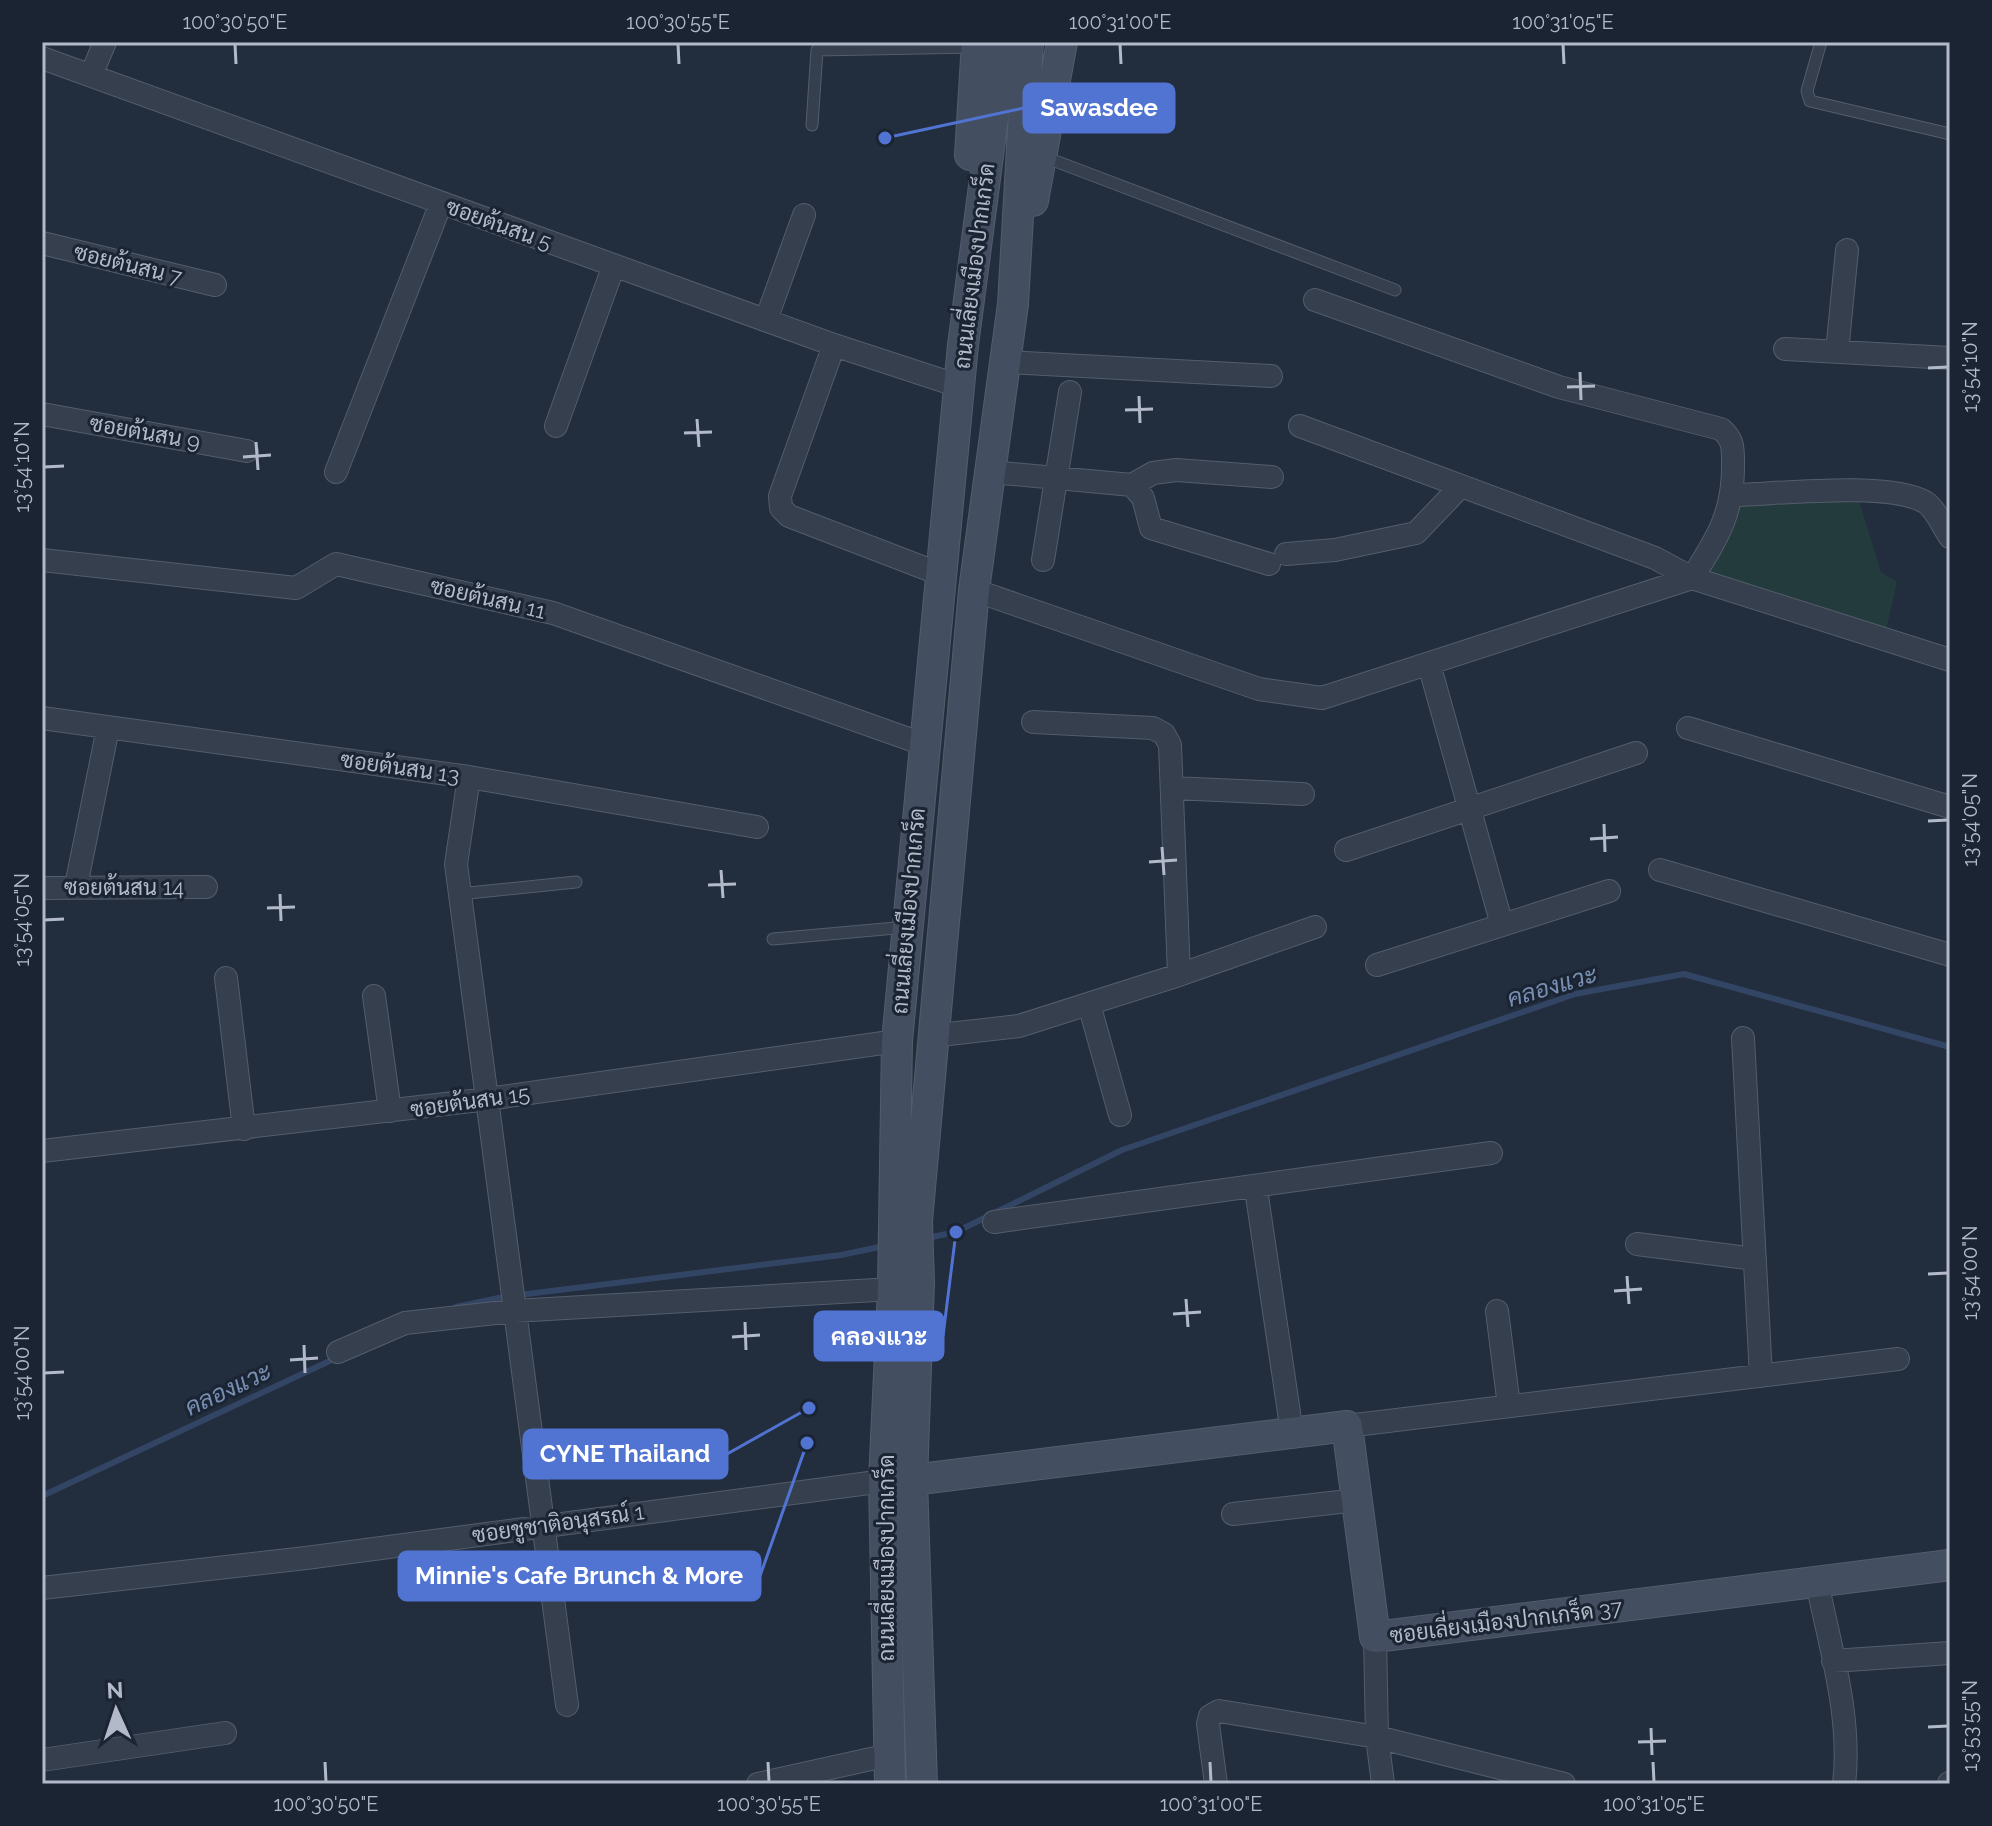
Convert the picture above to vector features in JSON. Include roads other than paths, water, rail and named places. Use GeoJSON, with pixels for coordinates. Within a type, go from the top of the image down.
{"type":"FeatureCollection","features":[{"type":"Feature","properties":{"kind":"main road","name":"ถนนเลี่ยงเมืองปากเกร็ด"},"geometry":{"type":"LineString","coordinates":[[904,1223],[931,1036],[974,590],[1013,304],[1028,42]]}},
{"type":"Feature","properties":{"kind":"main road"},"geometry":{"type":"LineString","coordinates":[[1013,304],[1062,42]]}},
{"type":"Feature","properties":{"kind":"main road","name":"ถนนเลี่ยงเมืองปากเกร็ด"},"geometry":{"type":"LineString","coordinates":[[889,1770],[904,1223],[897,1041],[963,345],[985,44]]}},
{"type":"Feature","properties":{"kind":"main road"},"geometry":{"type":"LineString","coordinates":[[898,1481],[1347,1426]]}},
{"type":"Feature","properties":{"kind":"main road","name":"ซอยเลี่ยงเมืองปากเกร็ด 37"},"geometry":{"type":"LineString","coordinates":[[1347,1426],[1375,1637],[1950,1565]]}},
{"type":"Feature","properties":{"kind":"main road","name":"ถนนเลี่ยงเมืองปากเกร็ด"},"geometry":{"type":"LineString","coordinates":[[898,1481],[922,1784]]}},
{"type":"Feature","properties":{"kind":"street"},"geometry":{"type":"LineString","coordinates":[[91,75],[105,42]]}},
{"type":"Feature","properties":{"kind":"street","name":"ซอยต้นสน 5"},"geometry":{"type":"LineString","coordinates":[[42,58],[834,345],[959,386]]}},
{"type":"Feature","properties":{"kind":"street"},"geometry":{"type":"LineString","coordinates":[[336,472],[441,203]]}},
{"type":"Feature","properties":{"kind":"street"},"geometry":{"type":"LineString","coordinates":[[766,320],[804,215]]}},
{"type":"Feature","properties":{"kind":"street","name":"ซอยต้นสน 7"},"geometry":{"type":"LineString","coordinates":[[42,243],[215,285]]}},
{"type":"Feature","properties":{"kind":"street"},"geometry":{"type":"LineString","coordinates":[[1837,352],[1847,250]]}},
{"type":"Feature","properties":{"kind":"street"},"geometry":{"type":"LineString","coordinates":[[556,426],[614,265]]}},
{"type":"Feature","properties":{"kind":"street"},"geometry":{"type":"LineString","coordinates":[[974,590],[1259,689],[1322,698],[1692,578],[1720,533],[1734,495],[1733,448],[1730,437],[1721,429],[1559,387],[1315,300]]}},
{"type":"Feature","properties":{"kind":"street"},"geometry":{"type":"LineString","coordinates":[[834,345],[780,496],[781,508],[789,516],[940,574]]}},
{"type":"Feature","properties":{"kind":"street"},"geometry":{"type":"LineString","coordinates":[[1785,349],[1950,358]]}},
{"type":"Feature","properties":{"kind":"street"},"geometry":{"type":"LineString","coordinates":[[1006,362],[1271,376]]}},
{"type":"Feature","properties":{"kind":"street"},"geometry":{"type":"LineString","coordinates":[[1043,560],[1070,392]]}},
{"type":"Feature","properties":{"kind":"street","name":"ซอยต้นสน 9"},"geometry":{"type":"LineString","coordinates":[[42,414],[247,451]]}},
{"type":"Feature","properties":{"kind":"street"},"geometry":{"type":"LineString","coordinates":[[1300,426],[1655,558],[1692,578],[1950,660]]}},
{"type":"Feature","properties":{"kind":"street"},"geometry":{"type":"LineString","coordinates":[[991,472],[1132,485],[1153,473],[1176,470],[1272,477]]}},
{"type":"Feature","properties":{"kind":"street"},"geometry":{"type":"LineString","coordinates":[[1132,485],[1143,498],[1151,528],[1278,559],[1416,533],[1460,487]]}},
{"type":"Feature","properties":{"kind":"street"},"geometry":{"type":"LineString","coordinates":[[1734,495],[1856,491],[1907,495],[1928,503],[1950,537]]}},
{"type":"Feature","properties":{"kind":"street","name":"ซอยต้นสน 11"},"geometry":{"type":"LineString","coordinates":[[42,560],[296,588],[306,586],[336,564],[553,613],[923,744]]}},
{"type":"Feature","properties":{"kind":"street"},"geometry":{"type":"LineString","coordinates":[[1429,664],[1502,925]]}},
{"type":"Feature","properties":{"kind":"street","name":"ซอยต้นสน 13"},"geometry":{"type":"LineString","coordinates":[[42,718],[469,777],[757,827]]}},
{"type":"Feature","properties":{"kind":"street"},"geometry":{"type":"LineString","coordinates":[[1033,722],[1153,728],[1164,734],[1170,745],[1173,788],[1179,975]]}},
{"type":"Feature","properties":{"kind":"street"},"geometry":{"type":"LineString","coordinates":[[76,886],[108,728]]}},
{"type":"Feature","properties":{"kind":"street"},"geometry":{"type":"LineString","coordinates":[[1688,728],[1950,807]]}},
{"type":"Feature","properties":{"kind":"street"},"geometry":{"type":"LineString","coordinates":[[1346,850],[1636,753]]}},
{"type":"Feature","properties":{"kind":"street"},"geometry":{"type":"LineString","coordinates":[[469,777],[455,851],[459,894],[567,1705]]}},
{"type":"Feature","properties":{"kind":"street"},"geometry":{"type":"LineString","coordinates":[[1173,788],[1303,794]]}},
{"type":"Feature","properties":{"kind":"street"},"geometry":{"type":"LineString","coordinates":[[1660,870],[1950,955]]}},
{"type":"Feature","properties":{"kind":"street","name":"ซอยต้นสน 14"},"geometry":{"type":"LineString","coordinates":[[42,888],[206,887]]}},
{"type":"Feature","properties":{"kind":"street"},"geometry":{"type":"LineString","coordinates":[[1377,965],[1609,891]]}},
{"type":"Feature","properties":{"kind":"street"},"geometry":{"type":"LineString","coordinates":[[931,1036],[1019,1026],[1315,927]]}},
{"type":"Feature","properties":{"kind":"street"},"geometry":{"type":"LineString","coordinates":[[226,978],[244,1129]]}},
{"type":"Feature","properties":{"kind":"street"},"geometry":{"type":"LineString","coordinates":[[374,996],[390,1111]]}},
{"type":"Feature","properties":{"kind":"street"},"geometry":{"type":"LineString","coordinates":[[1089,1004],[1120,1115]]}},
{"type":"Feature","properties":{"kind":"street"},"geometry":{"type":"LineString","coordinates":[[1743,1038],[1761,1376]]}},
{"type":"Feature","properties":{"kind":"street","name":"ซอยต้นสน 15"},"geometry":{"type":"LineString","coordinates":[[42,1151],[488,1099],[897,1041]]}},
{"type":"Feature","properties":{"kind":"street"},"geometry":{"type":"LineString","coordinates":[[994,1222],[1256,1189],[1491,1153]]}},
{"type":"Feature","properties":{"kind":"street"},"geometry":{"type":"LineString","coordinates":[[1256,1189],[1292,1433]]}},
{"type":"Feature","properties":{"kind":"street"},"geometry":{"type":"LineString","coordinates":[[1637,1244],[1755,1259]]}},
{"type":"Feature","properties":{"kind":"street"},"geometry":{"type":"LineString","coordinates":[[338,1352],[416,1322],[514,1307],[901,1285]]}},
{"type":"Feature","properties":{"kind":"street"},"geometry":{"type":"LineString","coordinates":[[1497,1311],[1509,1406]]}},
{"type":"Feature","properties":{"kind":"street"},"geometry":{"type":"LineString","coordinates":[[1347,1426],[1898,1359]]}},
{"type":"Feature","properties":{"kind":"street","name":"ซอยชูชาติอนุสรณ์ 1"},"geometry":{"type":"LineString","coordinates":[[42,1588],[306,1558],[542,1524],[898,1481]]}},
{"type":"Feature","properties":{"kind":"street"},"geometry":{"type":"LineString","coordinates":[[1233,1514],[1357,1500]]}},
{"type":"Feature","properties":{"kind":"street"},"geometry":{"type":"LineString","coordinates":[[1817,1582],[1847,1756],[1844,1784]]}},
{"type":"Feature","properties":{"kind":"street"},"geometry":{"type":"LineString","coordinates":[[1375,1637],[1377,1737],[1383,1784]]}},
{"type":"Feature","properties":{"kind":"street"},"geometry":{"type":"LineString","coordinates":[[1833,1661],[1950,1653]]}},
{"type":"Feature","properties":{"kind":"street"},"geometry":{"type":"LineString","coordinates":[[1216,1784],[1208,1724],[1210,1716],[1219,1711],[1377,1737],[1485,1775],[1564,1784]]}},
{"type":"Feature","properties":{"kind":"street"},"geometry":{"type":"LineString","coordinates":[[42,1760],[225,1733]]}},
{"type":"Feature","properties":{"kind":"street"},"geometry":{"type":"LineString","coordinates":[[758,1784],[889,1770]]}},
{"type":"Feature","properties":{"kind":"lane"},"geometry":{"type":"LineString","coordinates":[[1821,42],[1807,91],[1810,101],[1950,134]]}},
{"type":"Feature","properties":{"kind":"lane"},"geometry":{"type":"LineString","coordinates":[[812,125],[818,46],[985,44]]}},
{"type":"Feature","properties":{"kind":"lane"},"geometry":{"type":"LineString","coordinates":[[1042,156],[1395,290]]}},
{"type":"Feature","properties":{"kind":"lane"},"geometry":{"type":"LineString","coordinates":[[459,894],[576,882]]}},
{"type":"Feature","properties":{"kind":"lane"},"geometry":{"type":"LineString","coordinates":[[773,939],[907,927]]}},
{"type":"Feature","properties":{"kind":"waterway","name":"คลองแวะ"},"geometry":{"type":"LineString","coordinates":[[927,1238],[956,1232],[1122,1150],[1575,994],[1684,974],[1950,1047]]}},
{"type":"Feature","properties":{"kind":"waterway","name":"คลองแวะ"},"geometry":{"type":"LineString","coordinates":[[519,1295],[841,1255],[884,1246]]}},
{"type":"Feature","properties":{"kind":"waterway","name":"คลองแวะ"},"geometry":{"type":"LineString","coordinates":[[456,1307],[508,1296]]}},
{"type":"Feature","properties":{"kind":"waterway","name":"คลองแวะ"},"geometry":{"type":"LineString","coordinates":[[42,1496],[336,1358]]}},
{"type":"Feature","properties":{"kind":"place","name":"Sawasdee"},"geometry":{"type":"Point","coordinates":[885,138]}},
{"type":"Feature","properties":{"kind":"place","name":"คลองแวะ"},"geometry":{"type":"Point","coordinates":[956,1232]}},
{"type":"Feature","properties":{"kind":"place","name":"CYNE Thailand"},"geometry":{"type":"Point","coordinates":[809,1408]}},
{"type":"Feature","properties":{"kind":"place","name":"Minnie's Cafe Brunch & More"},"geometry":{"type":"Point","coordinates":[807,1443]}}]}
